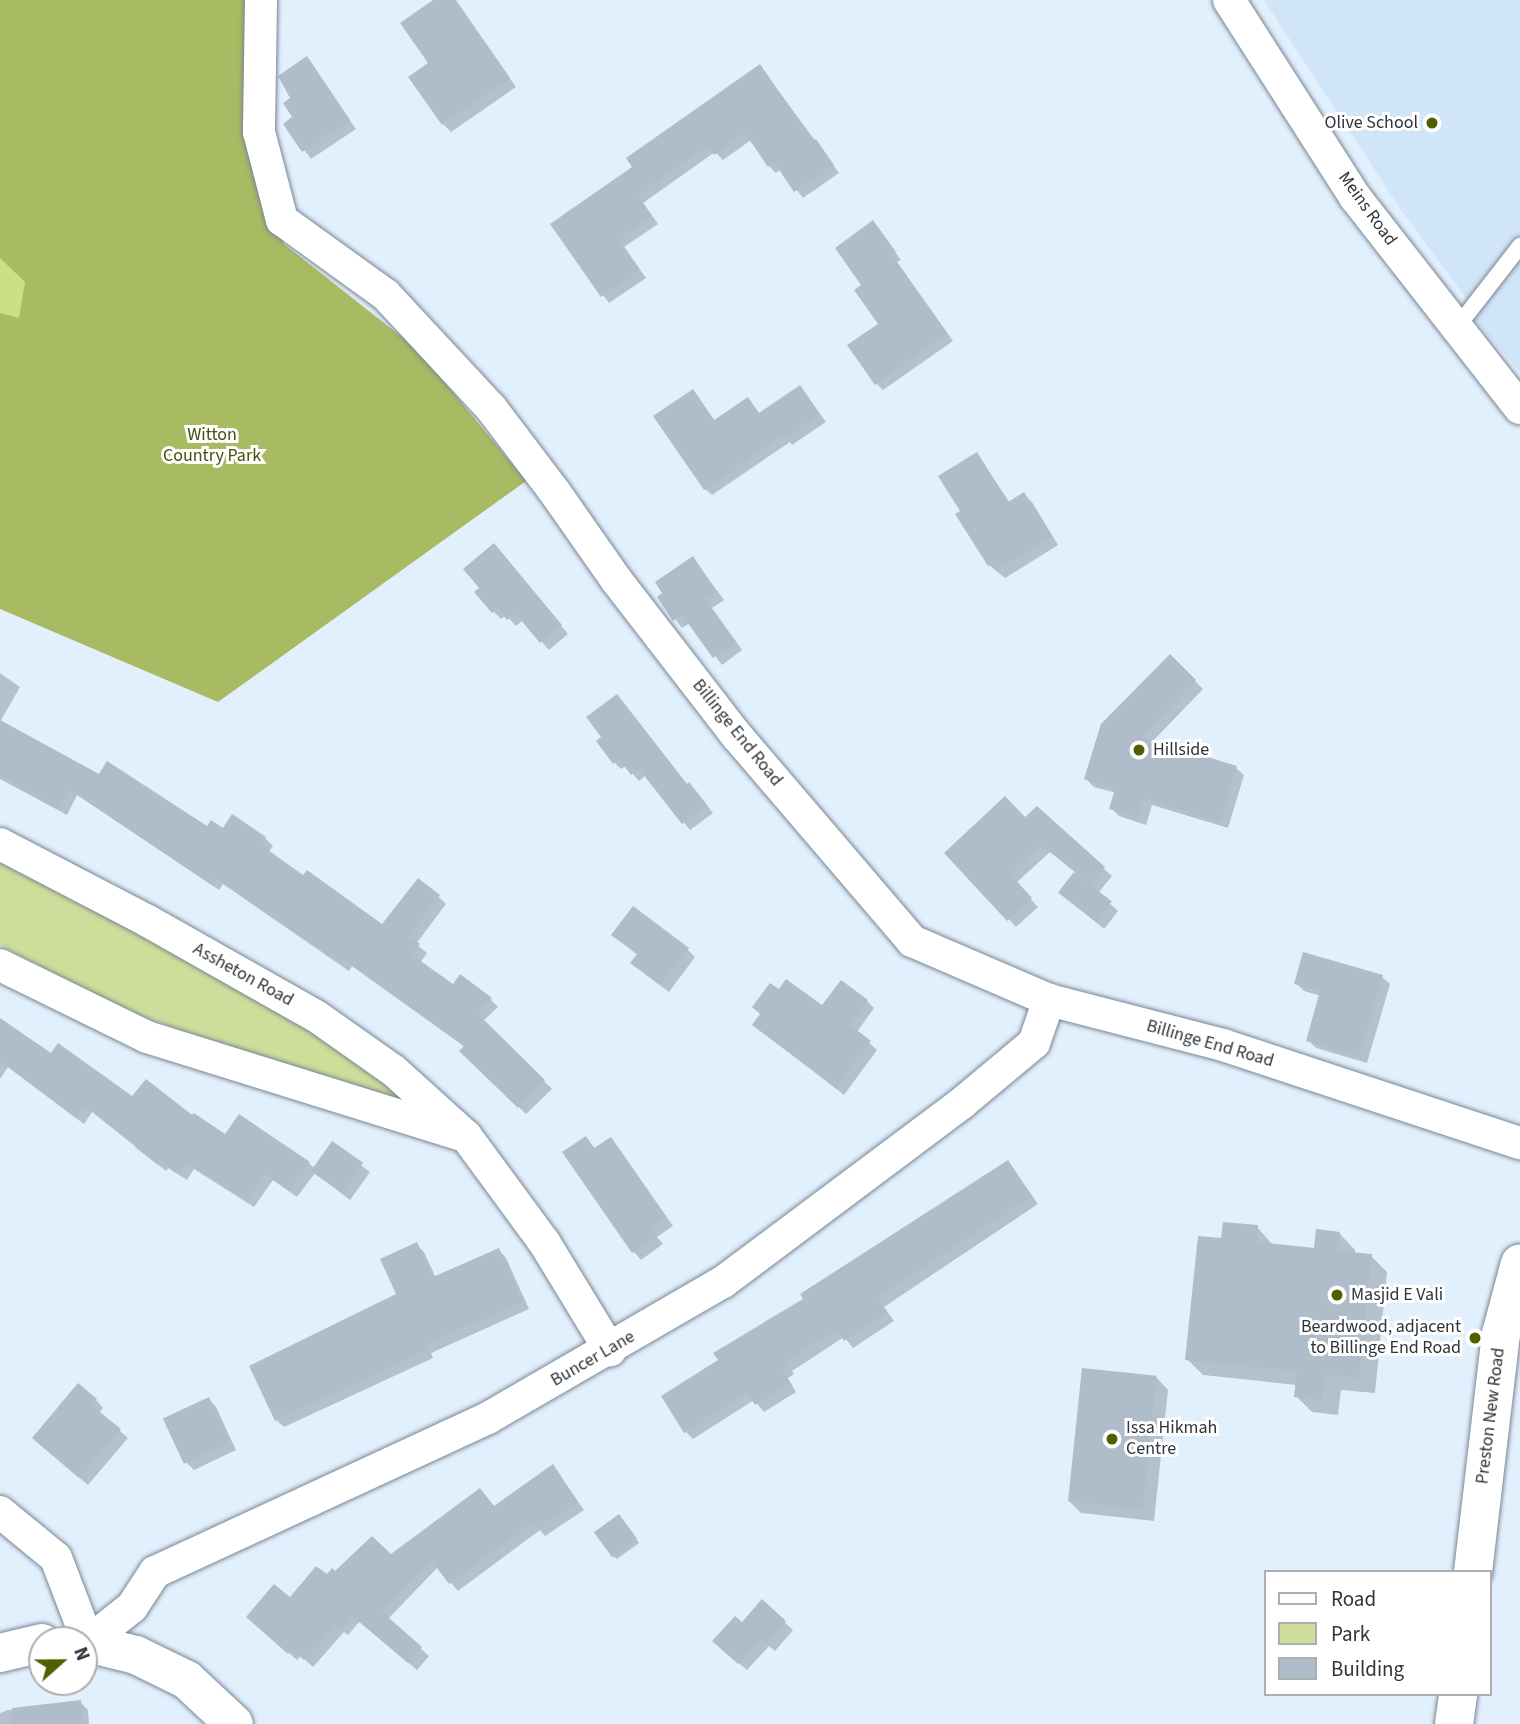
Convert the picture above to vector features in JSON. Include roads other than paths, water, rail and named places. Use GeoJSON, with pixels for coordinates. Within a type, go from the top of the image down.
{"type":"FeatureCollection","features":[{"type":"Feature","properties":{"kind":"main road","name":"Preston New Road"},"geometry":{"type":"LineString","coordinates":[[1473,1570],[1501,1334],[1520,1262]]}},
{"type":"Feature","properties":{"kind":"main road"},"geometry":{"type":"LineString","coordinates":[[98,1645],[136,1655],[187,1680],[234,1724]]}},
{"type":"Feature","properties":{"kind":"main road"},"geometry":{"type":"LineString","coordinates":[[0,1653],[28,1646]]}},
{"type":"Feature","properties":{"kind":"main road"},"geometry":{"type":"LineString","coordinates":[[1454,1724],[1458,1696]]}},
{"type":"Feature","properties":{"kind":"street","name":"Billinge End Road"},"geometry":{"type":"LineString","coordinates":[[261,0],[259,132],[282,220],[386,295],[491,408],[540,471],[617,581],[737,736],[912,941],[1049,1000],[1223,1045],[1520,1143]]}},
{"type":"Feature","properties":{"kind":"street","name":"Meins Road"},"geometry":{"type":"LineString","coordinates":[[1229,0],[1355,197],[1520,408]]}},
{"type":"Feature","properties":{"kind":"street","name":"Assheton Road"},"geometry":{"type":"LineString","coordinates":[[0,844],[146,920],[316,1016],[394,1071],[466,1136],[544,1242],[610,1350]]}},
{"type":"Feature","properties":{"kind":"street"},"geometry":{"type":"LineString","coordinates":[[0,965],[147,1037],[466,1136]]}},
{"type":"Feature","properties":{"kind":"street","name":"Buncer Lane"},"geometry":{"type":"LineString","coordinates":[[98,1633],[132,1607],[155,1572],[488,1418],[610,1350],[723,1282],[962,1103],[1034,1043],[1049,1000]]}},
{"type":"Feature","properties":{"kind":"street"},"geometry":{"type":"LineString","coordinates":[[0,1511],[56,1558],[80,1626]]}},
{"type":"Feature","properties":{"kind":"lane"},"geometry":{"type":"LineString","coordinates":[[1457,327],[1520,246]]}},
{"type":"Feature","properties":{"kind":"place","name":"Olive School"},"geometry":{"type":"Point","coordinates":[1432,123]}},
{"type":"Feature","properties":{"kind":"place","name":"Hillside"},"geometry":{"type":"Point","coordinates":[1139,750]}},
{"type":"Feature","properties":{"kind":"place","name":"Masjid E Vali"},"geometry":{"type":"Point","coordinates":[1337,1295]}},
{"type":"Feature","properties":{"kind":"place","name":"Beardwood, adjacent to Billinge End Road"},"geometry":{"type":"Point","coordinates":[1475,1338]}},
{"type":"Feature","properties":{"kind":"place","name":"Issa Hikmah Centre"},"geometry":{"type":"Point","coordinates":[1112,1439]}},
{"type":"Feature","properties":{"kind":"park label","name":"Witton Country Park"},"geometry":{"type":"Point","coordinates":[212,446]}}]}
